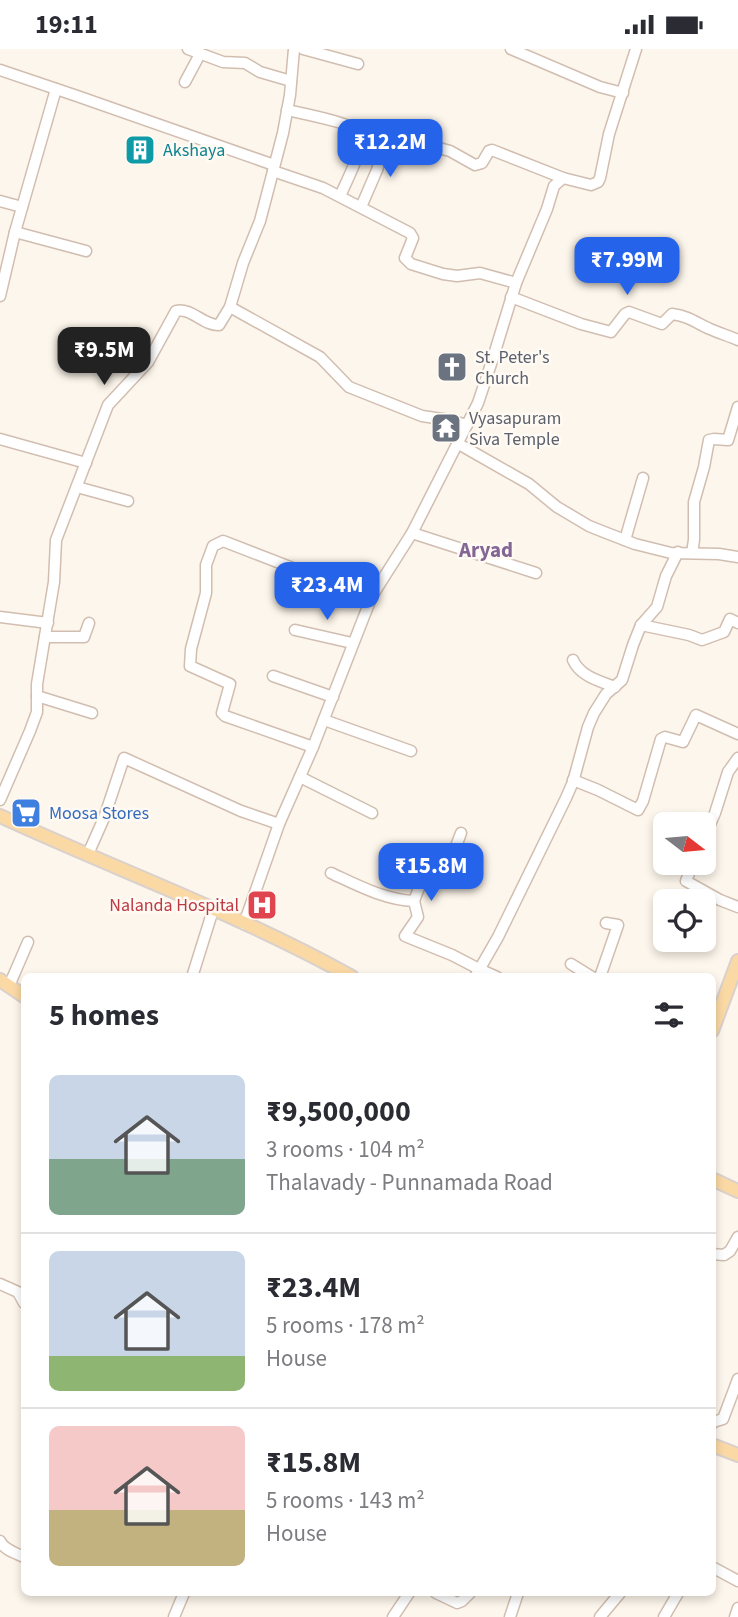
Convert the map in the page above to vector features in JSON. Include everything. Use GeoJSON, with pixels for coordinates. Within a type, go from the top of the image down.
{"type":"FeatureCollection","features":[{"type":"Feature","properties":{"kind":"main road"},"geometry":{"type":"LineString","coordinates":[[0,817],[244,924],[344,973]]}},
{"type":"Feature","properties":{"kind":"main road"},"geometry":{"type":"LineString","coordinates":[[716,1020],[738,961]]}},
{"type":"Feature","properties":{"kind":"main road"},"geometry":{"type":"LineString","coordinates":[[4,983],[21,994]]}},
{"type":"Feature","properties":{"kind":"main road"},"geometry":{"type":"LineString","coordinates":[[716,1181],[738,1191]]}},
{"type":"Feature","properties":{"kind":"main road"},"geometry":{"type":"LineString","coordinates":[[716,1447],[738,1455]]}},
{"type":"Feature","properties":{"kind":"street"},"geometry":{"type":"LineString","coordinates":[[188,49],[223,62],[245,63],[260,72],[291,81]]}},
{"type":"Feature","properties":{"kind":"street"},"geometry":{"type":"LineString","coordinates":[[0,800],[37,712],[38,675],[54,582],[56,540],[108,405],[148,362],[176,311],[183,310],[219,325],[230,307],[243,263],[260,221],[283,133],[294,49]]}},
{"type":"Feature","properties":{"kind":"street"},"geometry":{"type":"LineString","coordinates":[[303,49],[358,64]]}},
{"type":"Feature","properties":{"kind":"street"},"geometry":{"type":"LineString","coordinates":[[511,49],[600,87],[623,93]]}},
{"type":"Feature","properties":{"kind":"street"},"geometry":{"type":"LineString","coordinates":[[287,110],[340,123],[361,132],[411,140],[450,151],[475,165],[482,163],[492,150],[562,178],[591,185],[598,182],[609,134],[636,49]]}},
{"type":"Feature","properties":{"kind":"street"},"geometry":{"type":"LineString","coordinates":[[185,82],[200,54]]}},
{"type":"Feature","properties":{"kind":"street"},"geometry":{"type":"LineString","coordinates":[[0,70],[273,168],[340,196],[410,233],[413,238],[405,258],[411,264],[457,277],[480,273],[516,283]]}},
{"type":"Feature","properties":{"kind":"street"},"geometry":{"type":"LineString","coordinates":[[0,296],[15,232],[56,89]]}},
{"type":"Feature","properties":{"kind":"street"},"geometry":{"type":"LineString","coordinates":[[340,196],[359,152],[361,132]]}},
{"type":"Feature","properties":{"kind":"street"},"geometry":{"type":"LineString","coordinates":[[361,207],[387,138]]}},
{"type":"Feature","properties":{"kind":"street"},"geometry":{"type":"LineString","coordinates":[[244,924],[279,824],[313,747],[372,596],[412,533],[478,403],[516,283],[554,186],[562,178]]}},
{"type":"Feature","properties":{"kind":"street"},"geometry":{"type":"LineString","coordinates":[[0,201],[22,207]]}},
{"type":"Feature","properties":{"kind":"street"},"geometry":{"type":"LineString","coordinates":[[15,232],[86,251]]}},
{"type":"Feature","properties":{"kind":"street"},"geometry":{"type":"LineString","coordinates":[[511,297],[581,324],[611,332],[629,312],[662,324],[672,314],[677,314],[738,340]]}},
{"type":"Feature","properties":{"kind":"street"},"geometry":{"type":"LineString","coordinates":[[230,307],[320,357],[349,387],[422,416],[467,425]]}},
{"type":"Feature","properties":{"kind":"street"},"geometry":{"type":"LineString","coordinates":[[692,553],[694,502],[709,440],[728,440],[738,407]]}},
{"type":"Feature","properties":{"kind":"street"},"geometry":{"type":"LineString","coordinates":[[0,439],[86,464]]}},
{"type":"Feature","properties":{"kind":"street"},"geometry":{"type":"LineString","coordinates":[[457,443],[529,484],[557,507],[589,526],[671,553],[738,557]]}},
{"type":"Feature","properties":{"kind":"street"},"geometry":{"type":"LineString","coordinates":[[625,540],[643,478]]}},
{"type":"Feature","properties":{"kind":"street"},"geometry":{"type":"LineString","coordinates":[[77,487],[128,501]]}},
{"type":"Feature","properties":{"kind":"street"},"geometry":{"type":"LineString","coordinates":[[412,533],[536,573]]}},
{"type":"Feature","properties":{"kind":"street"},"geometry":{"type":"LineString","coordinates":[[313,747],[225,716],[222,713],[230,684],[190,666],[191,649],[206,593],[206,565],[213,546],[223,541],[303,572],[333,589],[372,596]]}},
{"type":"Feature","properties":{"kind":"street"},"geometry":{"type":"LineString","coordinates":[[461,833],[443,874],[429,875],[423,880],[414,901],[418,917],[405,936],[452,955],[477,973],[498,937],[573,780],[594,713],[600,702],[622,680],[641,625],[657,607],[666,576],[678,552]]}},
{"type":"Feature","properties":{"kind":"street"},"geometry":{"type":"LineString","coordinates":[[0,617],[48,623]]}},
{"type":"Feature","properties":{"kind":"street"},"geometry":{"type":"LineString","coordinates":[[641,625],[702,640],[724,632],[730,619],[738,623]]}},
{"type":"Feature","properties":{"kind":"street"},"geometry":{"type":"LineString","coordinates":[[45,637],[83,637],[89,623]]}},
{"type":"Feature","properties":{"kind":"street"},"geometry":{"type":"LineString","coordinates":[[295,630],[352,643]]}},
{"type":"Feature","properties":{"kind":"street"},"geometry":{"type":"LineString","coordinates":[[573,660],[577,670],[615,687]]}},
{"type":"Feature","properties":{"kind":"street"},"geometry":{"type":"LineString","coordinates":[[273,677],[333,697]]}},
{"type":"Feature","properties":{"kind":"street"},"geometry":{"type":"LineString","coordinates":[[37,696],[92,713]]}},
{"type":"Feature","properties":{"kind":"street"},"geometry":{"type":"LineString","coordinates":[[573,780],[638,810],[662,739],[665,737],[683,742],[696,715],[738,734]]}},
{"type":"Feature","properties":{"kind":"street"},"geometry":{"type":"LineString","coordinates":[[324,720],[411,751]]}},
{"type":"Feature","properties":{"kind":"street"},"geometry":{"type":"LineString","coordinates":[[88,855],[104,818],[124,758],[241,811],[279,824]]}},
{"type":"Feature","properties":{"kind":"street"},"geometry":{"type":"LineString","coordinates":[[715,812],[729,772],[738,758]]}},
{"type":"Feature","properties":{"kind":"street"},"geometry":{"type":"LineString","coordinates":[[300,777],[372,813]]}},
{"type":"Feature","properties":{"kind":"street"},"geometry":{"type":"LineString","coordinates":[[331,873],[399,900],[414,901]]}},
{"type":"Feature","properties":{"kind":"street"},"geometry":{"type":"LineString","coordinates":[[688,875],[686,881],[738,908]]}},
{"type":"Feature","properties":{"kind":"street"},"geometry":{"type":"LineString","coordinates":[[193,973],[213,910]]}},
{"type":"Feature","properties":{"kind":"street"},"geometry":{"type":"LineString","coordinates":[[600,973],[618,925],[606,923]]}},
{"type":"Feature","properties":{"kind":"street"},"geometry":{"type":"LineString","coordinates":[[4,983],[28,942]]}},
{"type":"Feature","properties":{"kind":"street"},"geometry":{"type":"LineString","coordinates":[[571,964],[587,973]]}},
{"type":"Feature","properties":{"kind":"street"},"geometry":{"type":"LineString","coordinates":[[716,1254],[724,1255],[730,1251],[738,1237]]}},
{"type":"Feature","properties":{"kind":"street"},"geometry":{"type":"LineString","coordinates":[[0,1284],[18,1292],[21,1298]]}},
{"type":"Feature","properties":{"kind":"street"},"geometry":{"type":"LineString","coordinates":[[716,1421],[723,1419],[738,1379]]}},
{"type":"Feature","properties":{"kind":"street"},"geometry":{"type":"LineString","coordinates":[[0,1541],[2,1545],[21,1556]]}},
{"type":"Feature","properties":{"kind":"street"},"geometry":{"type":"LineString","coordinates":[[716,1569],[738,1581]]}},
{"type":"Feature","properties":{"kind":"street"},"geometry":{"type":"LineString","coordinates":[[174,1617],[183,1596]]}},
{"type":"Feature","properties":{"kind":"street"},"geometry":{"type":"LineString","coordinates":[[393,1617],[407,1596]]}},
{"type":"Feature","properties":{"kind":"street"},"geometry":{"type":"LineString","coordinates":[[442,1596],[457,1603],[467,1596]]}},
{"type":"Feature","properties":{"kind":"street"},"geometry":{"type":"LineString","coordinates":[[510,1617],[517,1596]]}},
{"type":"Feature","properties":{"kind":"street"},"geometry":{"type":"LineString","coordinates":[[600,1617],[618,1596]]}},
{"type":"Feature","properties":{"kind":"street"},"geometry":{"type":"LineString","coordinates":[[664,1617],[676,1596]]}},
{"type":"Feature","properties":{"kind":"street"},"geometry":{"type":"LineString","coordinates":[[735,1617],[738,1608]]}},
{"type":"Feature","properties":{"kind":"place","name":"Akshaya"},"geometry":{"type":"Point","coordinates":[140,150]}},
{"type":"Feature","properties":{"kind":"place","name":"St. Peter's Church"},"geometry":{"type":"Point","coordinates":[452,367]}},
{"type":"Feature","properties":{"kind":"place","name":"Vyasapuram Siva Temple"},"geometry":{"type":"Point","coordinates":[446,428]}},
{"type":"Feature","properties":{"kind":"place","name":"Moosa Stores"},"geometry":{"type":"Point","coordinates":[26,813]}},
{"type":"Feature","properties":{"kind":"place","name":"Nalanda Hospital"},"geometry":{"type":"Point","coordinates":[262,905]}},
{"type":"Feature","properties":{"kind":"district","name":"Aryad"},"geometry":{"type":"Point","coordinates":[486,550]}}]}
